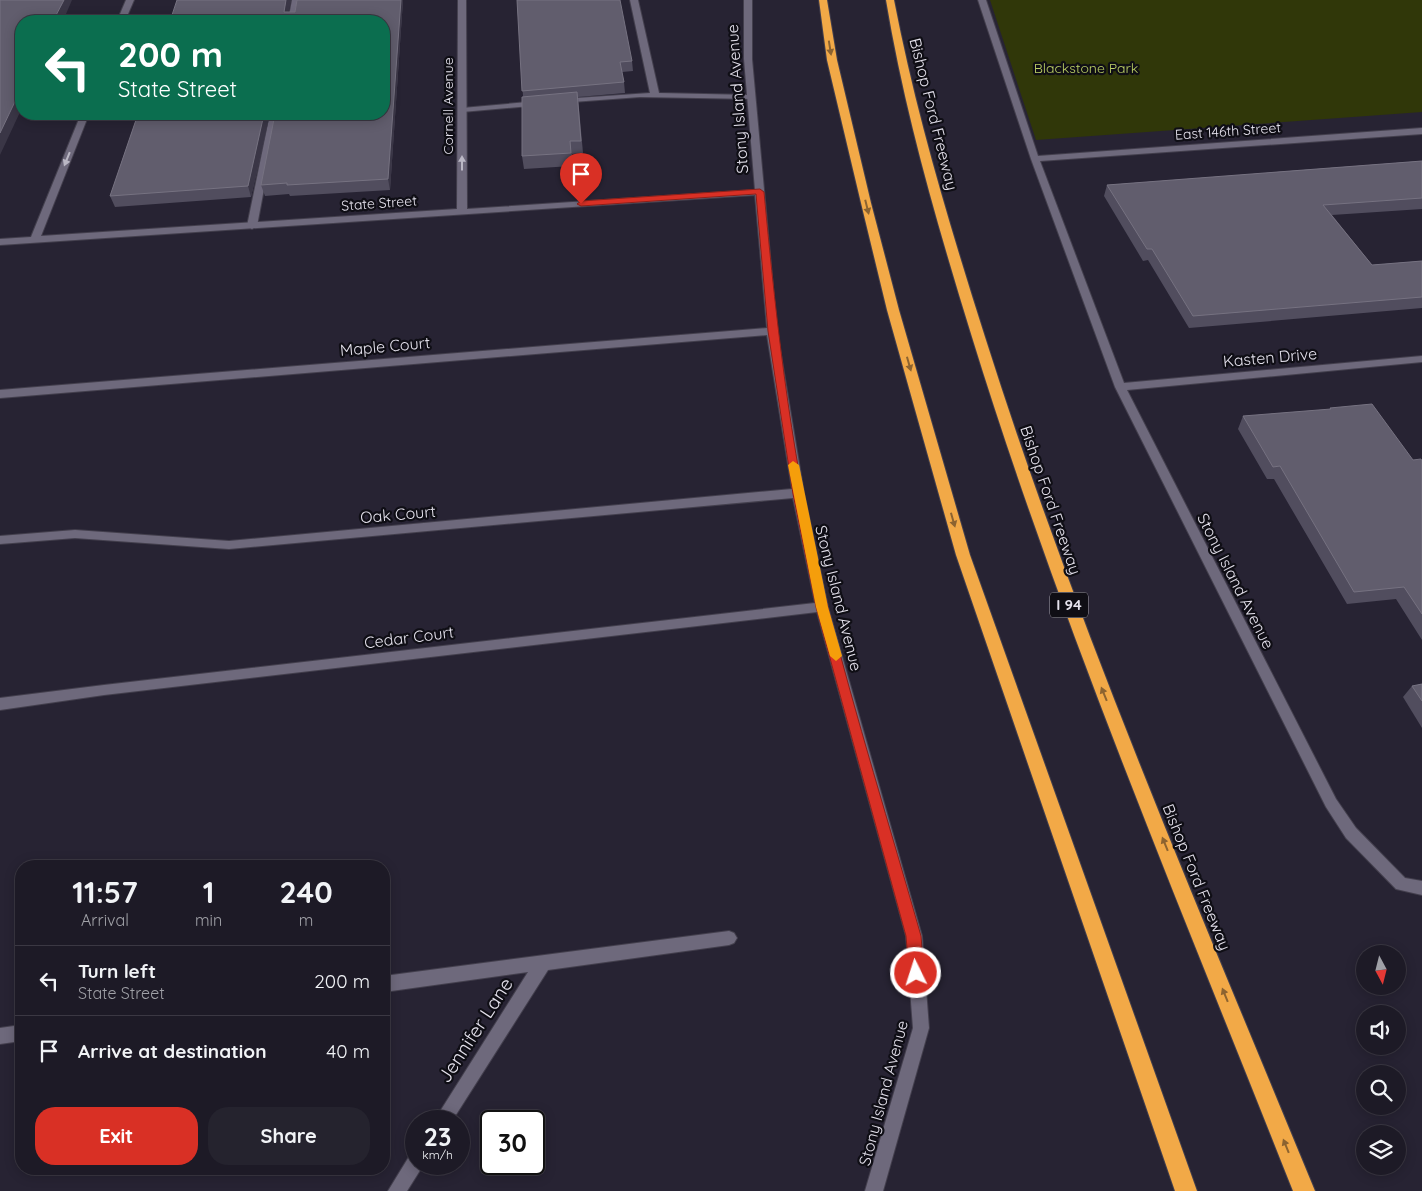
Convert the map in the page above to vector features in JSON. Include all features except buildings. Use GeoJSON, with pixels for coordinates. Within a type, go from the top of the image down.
{"type":"FeatureCollection","features":[{"type":"Feature","properties":{"kind":"highway"},"geometry":{"type":"LineString","coordinates":[[823,0],[832,60],[866,203],[893,310],[963,555],[1186,1191]]}},
{"type":"Feature","properties":{"kind":"highway","name":"Bishop Ford Freeway"},"geometry":{"type":"LineString","coordinates":[[890,0],[897,39],[946,233],[1000,406],[1078,630],[1304,1191]]}},
{"type":"Feature","properties":{"kind":"street"},"geometry":{"type":"LineString","coordinates":[[124,15],[130,0]]}},
{"type":"Feature","properties":{"kind":"street"},"geometry":{"type":"LineString","coordinates":[[293,15],[296,0]]}},
{"type":"Feature","properties":{"kind":"street","name":"Cornell Avenue"},"geometry":{"type":"LineString","coordinates":[[462,0],[462,212]]}},
{"type":"Feature","properties":{"kind":"street"},"geometry":{"type":"LineString","coordinates":[[634,0],[655,94]]}},
{"type":"Feature","properties":{"kind":"street","name":"Stony Island Avenue"},"geometry":{"type":"LineString","coordinates":[[748,0],[748,59],[772,331],[798,494],[822,607],[914,936],[920,1028],[874,1191]]}},
{"type":"Feature","properties":{"kind":"street","name":"Stony Island Avenue"},"geometry":{"type":"LineString","coordinates":[[982,0],[1035,159],[1120,387],[1330,803],[1351,833],[1401,884],[1422,888]]}},
{"type":"Feature","properties":{"kind":"street"},"geometry":{"type":"LineString","coordinates":[[462,110],[655,94],[751,97]]}},
{"type":"Feature","properties":{"kind":"street"},"geometry":{"type":"LineString","coordinates":[[34,240],[83,120]]}},
{"type":"Feature","properties":{"kind":"street"},"geometry":{"type":"LineString","coordinates":[[252,226],[273,120]]}},
{"type":"Feature","properties":{"kind":"street","name":"East 146th Street"},"geometry":{"type":"LineString","coordinates":[[1035,159],[1422,131]]}},
{"type":"Feature","properties":{"kind":"street","name":"State Street"},"geometry":{"type":"LineString","coordinates":[[0,242],[760,192]]}},
{"type":"Feature","properties":{"kind":"street","name":"Maple Court"},"geometry":{"type":"LineString","coordinates":[[0,394],[772,331]]}},
{"type":"Feature","properties":{"kind":"street"},"geometry":{"type":"LineString","coordinates":[[1418,360],[1422,369]]}},
{"type":"Feature","properties":{"kind":"street","name":"Kasten Drive"},"geometry":{"type":"LineString","coordinates":[[1120,387],[1418,360]]}},
{"type":"Feature","properties":{"kind":"street","name":"Oak Court"},"geometry":{"type":"LineString","coordinates":[[0,540],[76,534],[229,545],[798,494]]}},
{"type":"Feature","properties":{"kind":"street","name":"Cedar Court"},"geometry":{"type":"LineString","coordinates":[[0,704],[104,690],[822,607]]}},
{"type":"Feature","properties":{"kind":"street","name":"Jennifer Lane"},"geometry":{"type":"LineString","coordinates":[[390,983],[729,938]]}},
{"type":"Feature","properties":{"kind":"street","name":"Jennifer Lane"},"geometry":{"type":"LineString","coordinates":[[449,1110],[544,962]]}},
{"type":"Feature","properties":{"kind":"street"},"geometry":{"type":"LineString","coordinates":[[0,1036],[15,1034]]}},
{"type":"Feature","properties":{"kind":"street"},"geometry":{"type":"LineString","coordinates":[[397,1191],[407,1175]]}},
{"type":"Feature","properties":{"kind":"green space","name":"Blackstone Park"},"geometry":{"type":"Polygon","coordinates":[[[990,0],[1422,0],[1422,112],[1036,140],[990,0]]]}},
{"type":"Feature","properties":{"kind":"slow traffic"},"geometry":{"type":"LineString","coordinates":[[793,465],[822,607],[836,656]]}},
{"type":"Feature","properties":{"kind":"route"},"geometry":{"type":"LineString","coordinates":[[581,204],[760,192],[772,331],[798,494],[822,607],[914,936],[916,973]]}}]}
